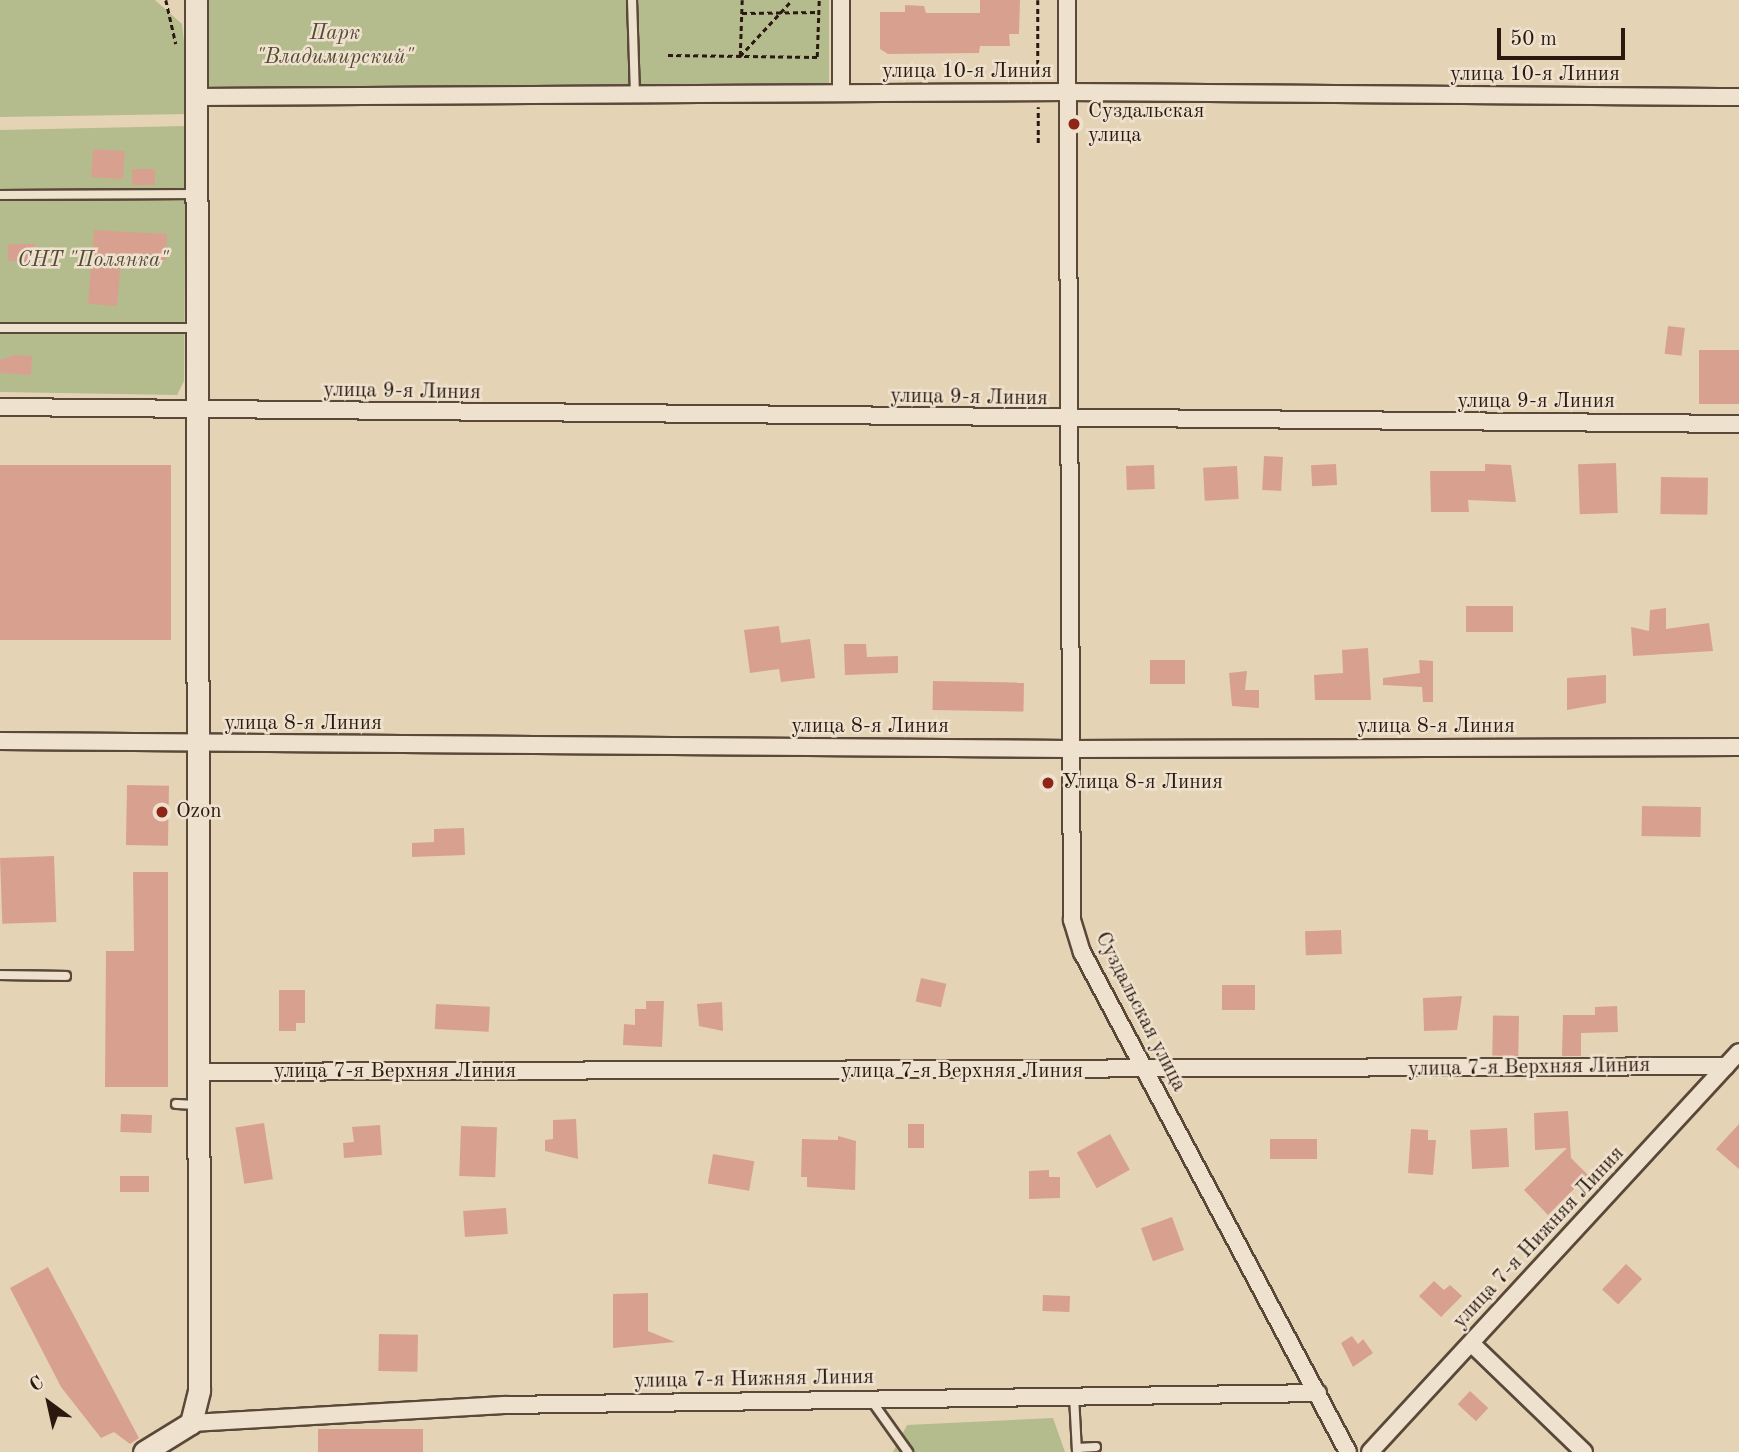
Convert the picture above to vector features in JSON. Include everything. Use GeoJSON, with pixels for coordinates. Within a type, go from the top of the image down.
{"type":"FeatureCollection","features":[{"type":"Feature","properties":{"kind":"street"},"geometry":{"type":"LineString","coordinates":[[144,1452],[191,1423],[199,1390],[196,0]]}},
{"type":"Feature","properties":{"kind":"street"},"geometry":{"type":"LineString","coordinates":[[841,0],[841,93]]}},
{"type":"Feature","properties":{"kind":"street","name":"Суздальская улица"},"geometry":{"type":"LineString","coordinates":[[1067,0],[1068,749],[1072,920],[1082,952],[1348,1452]]}},
{"type":"Feature","properties":{"kind":"street","name":"улица 10-я Линия"},"geometry":{"type":"LineString","coordinates":[[196,97],[1038,92],[1739,97]]}},
{"type":"Feature","properties":{"kind":"street","name":"улица 9-я Линия"},"geometry":{"type":"LineString","coordinates":[[0,407],[1739,424]]}},
{"type":"Feature","properties":{"kind":"street","name":"улица 8-я Линия"},"geometry":{"type":"LineString","coordinates":[[0,741],[1068,749],[1739,747]]}},
{"type":"Feature","properties":{"kind":"street","name":"улица 7-я Нижняя Линия"},"geometry":{"type":"LineString","coordinates":[[1370,1452],[1739,1052]]}},
{"type":"Feature","properties":{"kind":"street","name":"улица 7-я Верхняя Линия"},"geometry":{"type":"LineString","coordinates":[[197,1072],[1147,1072],[1726,1066]]}},
{"type":"Feature","properties":{"kind":"street"},"geometry":{"type":"LineString","coordinates":[[1471,1343],[1584,1452]]}},
{"type":"Feature","properties":{"kind":"street","name":"улица 7-я Нижняя Линия"},"geometry":{"type":"LineString","coordinates":[[191,1423],[504,1405],[1318,1393]]}},
{"type":"Feature","properties":{"kind":"lane"},"geometry":{"type":"LineString","coordinates":[[632,0],[635,95]]}},
{"type":"Feature","properties":{"kind":"lane"},"geometry":{"type":"LineString","coordinates":[[0,195],[197,194]]}},
{"type":"Feature","properties":{"kind":"lane"},"geometry":{"type":"LineString","coordinates":[[0,328],[198,328]]}},
{"type":"Feature","properties":{"kind":"lane"},"geometry":{"type":"LineString","coordinates":[[0,975],[66,976]]}},
{"type":"Feature","properties":{"kind":"lane"},"geometry":{"type":"LineString","coordinates":[[176,1104],[198,1105]]}},
{"type":"Feature","properties":{"kind":"lane"},"geometry":{"type":"LineString","coordinates":[[1074,1396],[1077,1450],[1096,1447]]}},
{"type":"Feature","properties":{"kind":"lane"},"geometry":{"type":"LineString","coordinates":[[870,1399],[908,1452]]}},
{"type":"Feature","properties":{"kind":"path"},"geometry":{"type":"LineString","coordinates":[[166,0],[180,57]]}},
{"type":"Feature","properties":{"kind":"path"},"geometry":{"type":"LineString","coordinates":[[740,56],[742,0]]}},
{"type":"Feature","properties":{"kind":"path"},"geometry":{"type":"LineString","coordinates":[[740,56],[792,0]]}},
{"type":"Feature","properties":{"kind":"path"},"geometry":{"type":"LineString","coordinates":[[668,55],[817,57],[819,0]]}},
{"type":"Feature","properties":{"kind":"path"},"geometry":{"type":"LineString","coordinates":[[1038,0],[1038,143]]}},
{"type":"Feature","properties":{"kind":"path"},"geometry":{"type":"LineString","coordinates":[[742,13],[818,12]]}},
{"type":"Feature","properties":{"kind":"green space"},"geometry":{"type":"Polygon","coordinates":[[[0,0],[155,0],[182,24],[192,114],[0,117],[0,0]]]}},
{"type":"Feature","properties":{"kind":"green space","name":"Парк \"Владимирский\""},"geometry":{"type":"Polygon","coordinates":[[[202,0],[829,0],[829,94],[202,94],[202,0]]]}},
{"type":"Feature","properties":{"kind":"green space","name":"СНТ \"Полянка\""},"geometry":{"type":"Polygon","coordinates":[[[186,126],[184,381],[177,395],[0,392],[0,130],[186,126]]]}},
{"type":"Feature","properties":{"kind":"green space"},"geometry":{"type":"Polygon","coordinates":[[[1053,1418],[1065,1452],[893,1452],[907,1425],[1053,1418]]]}},
{"type":"Feature","properties":{"kind":"building"},"geometry":{"type":"Polygon","coordinates":[[[980,0],[1020,0],[1019,34],[1009,34],[1010,46],[980,46],[979,53],[888,54],[880,49],[880,12],[905,12],[905,5],[924,6],[926,13],[980,13],[980,0]]]}},
{"type":"Feature","properties":{"kind":"building"},"geometry":{"type":"Polygon","coordinates":[[[93,149],[125,151],[123,179],[91,177],[93,149]]]}},
{"type":"Feature","properties":{"kind":"building"},"geometry":{"type":"Polygon","coordinates":[[[132,169],[155,169],[155,185],[132,185],[132,169]]]}},
{"type":"Feature","properties":{"kind":"building"},"geometry":{"type":"Polygon","coordinates":[[[94,230],[167,234],[166,260],[121,260],[117,306],[88,304],[94,230]]]}},
{"type":"Feature","properties":{"kind":"building"},"geometry":{"type":"Polygon","coordinates":[[[8,244],[35,244],[35,261],[8,261],[8,244]]]}},
{"type":"Feature","properties":{"kind":"building"},"geometry":{"type":"Polygon","coordinates":[[[1668,326],[1685,328],[1681,356],[1665,354],[1668,326]]]}},
{"type":"Feature","properties":{"kind":"building"},"geometry":{"type":"Polygon","coordinates":[[[1699,350],[1739,350],[1739,404],[1699,404],[1699,350]]]}},
{"type":"Feature","properties":{"kind":"building"},"geometry":{"type":"Polygon","coordinates":[[[15,355],[32,356],[31,375],[0,373],[0,360],[15,355]]]}},
{"type":"Feature","properties":{"kind":"building"},"geometry":{"type":"Polygon","coordinates":[[[1264,456],[1283,457],[1281,491],[1262,490],[1264,456]]]}},
{"type":"Feature","properties":{"kind":"building"},"geometry":{"type":"Polygon","coordinates":[[[1616,463],[1618,513],[1580,514],[1578,464],[1616,463]]]}},
{"type":"Feature","properties":{"kind":"building"},"geometry":{"type":"Polygon","coordinates":[[[1336,464],[1337,485],[1312,486],[1311,465],[1336,464]]]}},
{"type":"Feature","properties":{"kind":"building"},"geometry":{"type":"Polygon","coordinates":[[[1485,464],[1511,465],[1516,502],[1468,500],[1469,512],[1431,512],[1430,471],[1485,471],[1485,464]]]}},
{"type":"Feature","properties":{"kind":"building"},"geometry":{"type":"Polygon","coordinates":[[[0,465],[171,465],[171,640],[0,640],[0,465]]]}},
{"type":"Feature","properties":{"kind":"building"},"geometry":{"type":"Polygon","coordinates":[[[1154,465],[1155,489],[1127,490],[1126,466],[1154,465]]]}},
{"type":"Feature","properties":{"kind":"building"},"geometry":{"type":"Polygon","coordinates":[[[1237,466],[1239,499],[1205,501],[1203,468],[1237,466]]]}},
{"type":"Feature","properties":{"kind":"building"},"geometry":{"type":"Polygon","coordinates":[[[1661,477],[1708,478],[1707,515],[1660,514],[1661,477]]]}},
{"type":"Feature","properties":{"kind":"building"},"geometry":{"type":"Polygon","coordinates":[[[1466,606],[1513,606],[1513,632],[1466,632],[1466,606]]]}},
{"type":"Feature","properties":{"kind":"building"},"geometry":{"type":"Polygon","coordinates":[[[1666,608],[1666,629],[1709,623],[1713,651],[1633,656],[1631,627],[1649,631],[1650,610],[1666,608]]]}},
{"type":"Feature","properties":{"kind":"building"},"geometry":{"type":"Polygon","coordinates":[[[779,626],[781,643],[810,639],[815,678],[781,682],[779,669],[750,673],[744,630],[779,626]]]}},
{"type":"Feature","properties":{"kind":"building"},"geometry":{"type":"Polygon","coordinates":[[[844,644],[866,644],[867,657],[898,656],[898,673],[845,675],[844,644]]]}},
{"type":"Feature","properties":{"kind":"building"},"geometry":{"type":"Polygon","coordinates":[[[1368,648],[1371,700],[1315,700],[1314,675],[1343,673],[1342,650],[1368,648]]]}},
{"type":"Feature","properties":{"kind":"building"},"geometry":{"type":"Polygon","coordinates":[[[1150,660],[1185,660],[1185,684],[1150,684],[1150,660]]]}},
{"type":"Feature","properties":{"kind":"building"},"geometry":{"type":"Polygon","coordinates":[[[1419,660],[1433,661],[1433,702],[1423,702],[1422,687],[1383,685],[1383,678],[1420,673],[1419,660]]]}},
{"type":"Feature","properties":{"kind":"building"},"geometry":{"type":"Polygon","coordinates":[[[1247,671],[1245,690],[1259,690],[1259,708],[1232,706],[1229,673],[1247,671]]]}},
{"type":"Feature","properties":{"kind":"building"},"geometry":{"type":"Polygon","coordinates":[[[1606,675],[1606,703],[1567,710],[1567,678],[1606,675]]]}},
{"type":"Feature","properties":{"kind":"building"},"geometry":{"type":"Polygon","coordinates":[[[933,681],[1024,683],[1023,712],[932,710],[933,681]]]}},
{"type":"Feature","properties":{"kind":"building"},"geometry":{"type":"Polygon","coordinates":[[[127,785],[169,786],[168,846],[126,845],[127,785]]]}},
{"type":"Feature","properties":{"kind":"building"},"geometry":{"type":"Polygon","coordinates":[[[1642,806],[1701,807],[1700,837],[1641,836],[1642,806]]]}},
{"type":"Feature","properties":{"kind":"building"},"geometry":{"type":"Polygon","coordinates":[[[464,828],[465,855],[412,857],[412,843],[434,842],[434,829],[464,828]]]}},
{"type":"Feature","properties":{"kind":"building"},"geometry":{"type":"Polygon","coordinates":[[[54,856],[56,922],[2,924],[0,858],[54,856]]]}},
{"type":"Feature","properties":{"kind":"building"},"geometry":{"type":"Polygon","coordinates":[[[133,872],[168,872],[168,1087],[105,1087],[106,951],[134,951],[133,872]]]}},
{"type":"Feature","properties":{"kind":"building"},"geometry":{"type":"Polygon","coordinates":[[[1341,930],[1342,954],[1306,955],[1305,931],[1341,930]]]}},
{"type":"Feature","properties":{"kind":"building"},"geometry":{"type":"Polygon","coordinates":[[[921,978],[946,984],[941,1007],[916,1001],[921,978]]]}},
{"type":"Feature","properties":{"kind":"building"},"geometry":{"type":"Polygon","coordinates":[[[1222,985],[1255,985],[1255,1010],[1222,1010],[1222,985]]]}},
{"type":"Feature","properties":{"kind":"building"},"geometry":{"type":"Polygon","coordinates":[[[279,990],[305,990],[305,1023],[296,1023],[296,1031],[279,1031],[279,990]]]}},
{"type":"Feature","properties":{"kind":"building"},"geometry":{"type":"Polygon","coordinates":[[[1462,996],[1457,1030],[1424,1031],[1423,998],[1462,996]]]}},
{"type":"Feature","properties":{"kind":"building"},"geometry":{"type":"Polygon","coordinates":[[[646,1001],[664,1001],[662,1047],[623,1045],[624,1024],[635,1025],[635,1009],[646,1009],[646,1001]]]}},
{"type":"Feature","properties":{"kind":"building"},"geometry":{"type":"Polygon","coordinates":[[[722,1002],[723,1031],[699,1026],[697,1004],[722,1002]]]}},
{"type":"Feature","properties":{"kind":"building"},"geometry":{"type":"Polygon","coordinates":[[[436,1004],[490,1007],[489,1032],[435,1029],[436,1004]]]}},
{"type":"Feature","properties":{"kind":"building"},"geometry":{"type":"Polygon","coordinates":[[[1617,1006],[1618,1032],[1581,1033],[1581,1056],[1562,1056],[1563,1015],[1595,1015],[1595,1007],[1617,1006]]]}},
{"type":"Feature","properties":{"kind":"building"},"geometry":{"type":"Polygon","coordinates":[[[1493,1016],[1519,1016],[1518,1056],[1492,1056],[1493,1016]]]}},
{"type":"Feature","properties":{"kind":"building"},"geometry":{"type":"Polygon","coordinates":[[[1568,1111],[1571,1158],[1588,1175],[1548,1215],[1524,1190],[1567,1148],[1535,1150],[1534,1113],[1568,1111]]]}},
{"type":"Feature","properties":{"kind":"building"},"geometry":{"type":"Polygon","coordinates":[[[121,1114],[152,1115],[151,1133],[120,1132],[121,1114]]]}},
{"type":"Feature","properties":{"kind":"building"},"geometry":{"type":"Polygon","coordinates":[[[576,1119],[578,1159],[545,1151],[545,1140],[553,1139],[553,1120],[576,1119]]]}},
{"type":"Feature","properties":{"kind":"building"},"geometry":{"type":"Polygon","coordinates":[[[264,1123],[273,1179],[244,1184],[235,1128],[264,1123]]]}},
{"type":"Feature","properties":{"kind":"building"},"geometry":{"type":"Polygon","coordinates":[[[908,1124],[924,1124],[924,1148],[908,1148],[908,1124]]]}},
{"type":"Feature","properties":{"kind":"building"},"geometry":{"type":"Polygon","coordinates":[[[1739,1124],[1739,1169],[1716,1149],[1739,1124]]]}},
{"type":"Feature","properties":{"kind":"building"},"geometry":{"type":"Polygon","coordinates":[[[380,1125],[382,1155],[344,1158],[343,1143],[354,1142],[352,1127],[380,1125]]]}},
{"type":"Feature","properties":{"kind":"building"},"geometry":{"type":"Polygon","coordinates":[[[461,1126],[497,1127],[495,1177],[459,1176],[461,1126]]]}},
{"type":"Feature","properties":{"kind":"building"},"geometry":{"type":"Polygon","coordinates":[[[1507,1128],[1509,1167],[1472,1169],[1470,1130],[1507,1128]]]}},
{"type":"Feature","properties":{"kind":"building"},"geometry":{"type":"Polygon","coordinates":[[[1411,1129],[1428,1130],[1428,1140],[1436,1140],[1433,1175],[1408,1173],[1411,1129]]]}},
{"type":"Feature","properties":{"kind":"building"},"geometry":{"type":"Polygon","coordinates":[[[1110,1134],[1130,1170],[1097,1188],[1077,1152],[1110,1134]]]}},
{"type":"Feature","properties":{"kind":"building"},"geometry":{"type":"Polygon","coordinates":[[[838,1136],[856,1141],[855,1190],[807,1187],[807,1177],[801,1177],[802,1139],[838,1140],[838,1136]]]}},
{"type":"Feature","properties":{"kind":"building"},"geometry":{"type":"Polygon","coordinates":[[[1270,1139],[1317,1139],[1317,1159],[1270,1159],[1270,1139]]]}},
{"type":"Feature","properties":{"kind":"building"},"geometry":{"type":"Polygon","coordinates":[[[713,1154],[754,1161],[749,1191],[708,1184],[713,1154]]]}},
{"type":"Feature","properties":{"kind":"building"},"geometry":{"type":"Polygon","coordinates":[[[1049,1170],[1049,1177],[1060,1177],[1060,1198],[1029,1199],[1029,1171],[1049,1170]]]}},
{"type":"Feature","properties":{"kind":"building"},"geometry":{"type":"Polygon","coordinates":[[[120,1176],[149,1176],[149,1192],[120,1192],[120,1176]]]}},
{"type":"Feature","properties":{"kind":"building"},"geometry":{"type":"Polygon","coordinates":[[[506,1208],[508,1234],[465,1237],[463,1211],[506,1208]]]}},
{"type":"Feature","properties":{"kind":"building"},"geometry":{"type":"Polygon","coordinates":[[[1172,1217],[1184,1250],[1153,1261],[1141,1228],[1172,1217]]]}},
{"type":"Feature","properties":{"kind":"building"},"geometry":{"type":"Polygon","coordinates":[[[1626,1264],[1642,1279],[1618,1305],[1602,1290],[1626,1264]]]}},
{"type":"Feature","properties":{"kind":"building"},"geometry":{"type":"Polygon","coordinates":[[[48,1267],[139,1438],[130,1444],[114,1432],[101,1438],[61,1387],[10,1288],[48,1267]]]}},
{"type":"Feature","properties":{"kind":"building"},"geometry":{"type":"Polygon","coordinates":[[[1434,1281],[1444,1290],[1450,1285],[1462,1296],[1441,1317],[1419,1296],[1434,1281]]]}},
{"type":"Feature","properties":{"kind":"building"},"geometry":{"type":"Polygon","coordinates":[[[648,1293],[648,1331],[675,1342],[613,1348],[613,1294],[648,1293]]]}},
{"type":"Feature","properties":{"kind":"building"},"geometry":{"type":"Polygon","coordinates":[[[1043,1295],[1070,1296],[1069,1312],[1042,1311],[1043,1295]]]}},
{"type":"Feature","properties":{"kind":"building"},"geometry":{"type":"Polygon","coordinates":[[[379,1334],[418,1335],[417,1372],[378,1371],[379,1334]]]}},
{"type":"Feature","properties":{"kind":"building"},"geometry":{"type":"Polygon","coordinates":[[[1352,1336],[1358,1344],[1363,1339],[1373,1353],[1353,1367],[1341,1343],[1352,1336]]]}},
{"type":"Feature","properties":{"kind":"building"},"geometry":{"type":"Polygon","coordinates":[[[1470,1391],[1488,1408],[1476,1421],[1458,1404],[1470,1391]]]}},
{"type":"Feature","properties":{"kind":"building"},"geometry":{"type":"Polygon","coordinates":[[[318,1429],[423,1429],[423,1452],[318,1452],[318,1429]]]}},
{"type":"Feature","properties":{"kind":"place","name":"Суздальская улица"},"geometry":{"type":"Point","coordinates":[1074,124]}},
{"type":"Feature","properties":{"kind":"place","name":"Улица 8-я Линия"},"geometry":{"type":"Point","coordinates":[1048,783]}},
{"type":"Feature","properties":{"kind":"place","name":"Ozon"},"geometry":{"type":"Point","coordinates":[162,812]}}]}
